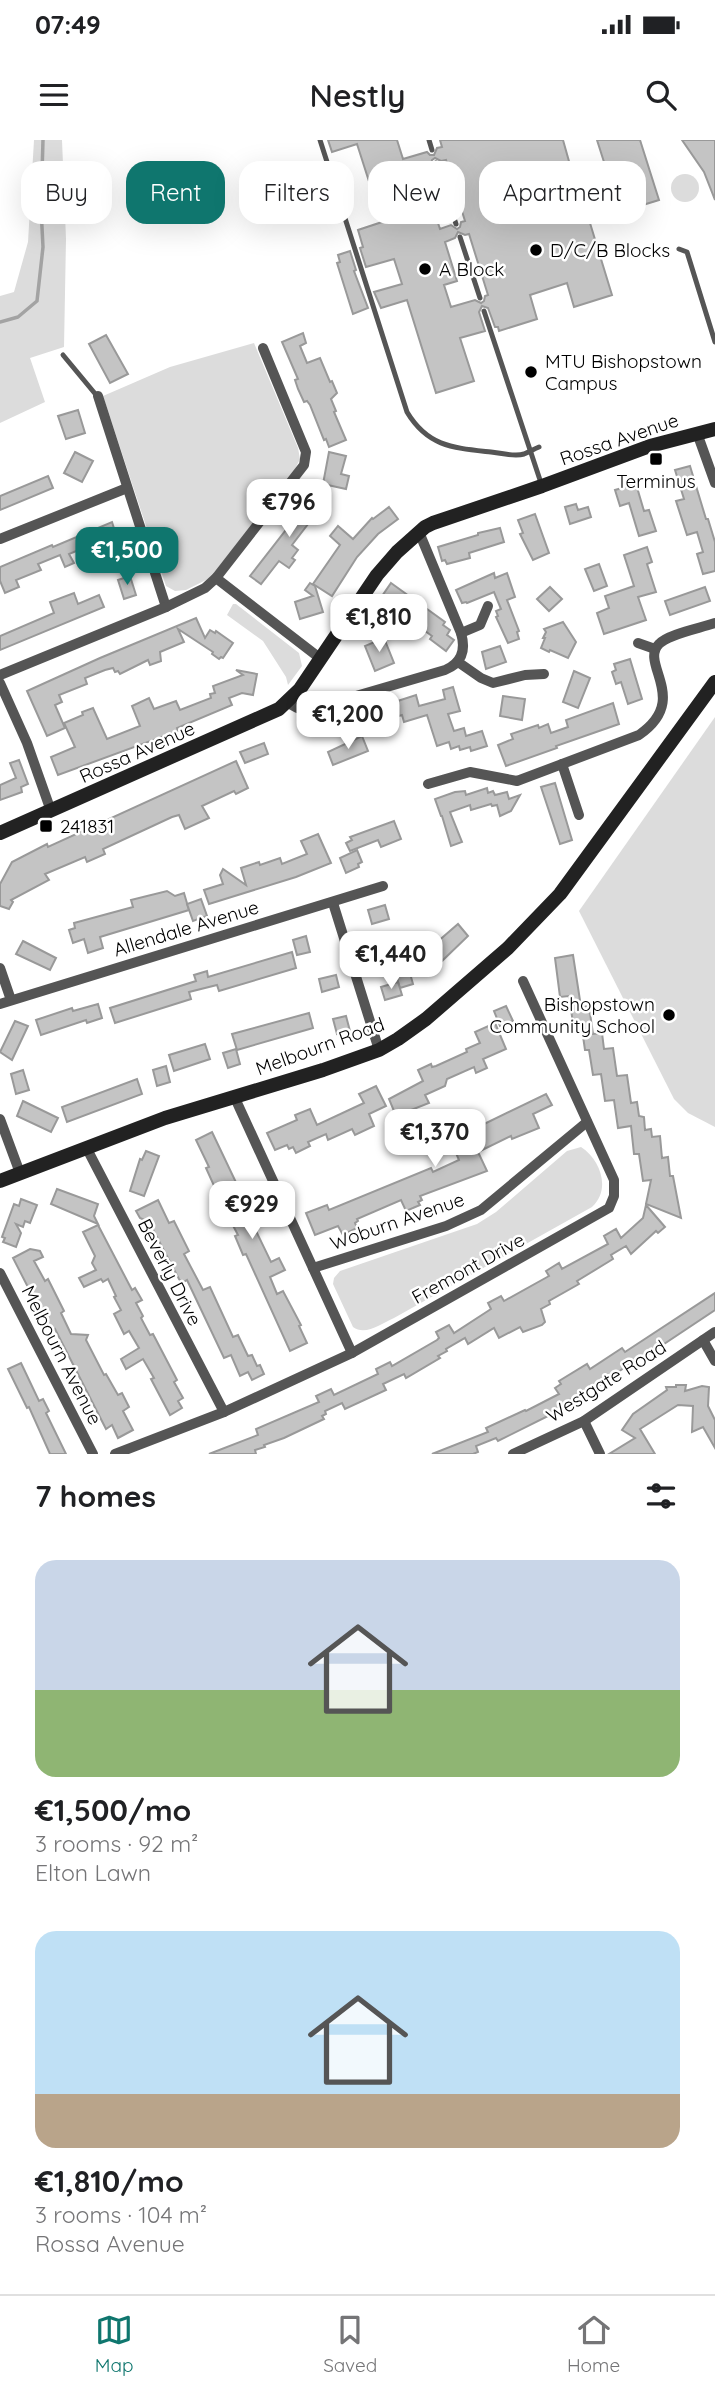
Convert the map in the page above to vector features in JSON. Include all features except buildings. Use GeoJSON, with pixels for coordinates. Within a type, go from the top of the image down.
{"type":"FeatureCollection","features":[{"type":"Feature","properties":{"kind":"street"},"geometry":{"type":"LineString","coordinates":[[0,675],[166,607],[205,588],[216,578],[302,469],[307,456],[263,348]]}},
{"type":"Feature","properties":{"kind":"street"},"geometry":{"type":"LineString","coordinates":[[98,396],[166,607]]}},
{"type":"Feature","properties":{"kind":"street","name":"Rossa Avenue"},"geometry":{"type":"LineString","coordinates":[[0,833],[264,717],[288,703],[387,562],[419,532],[433,523],[650,446],[715,429]]}},
{"type":"Feature","properties":{"kind":"street"},"geometry":{"type":"LineString","coordinates":[[697,433],[715,483]]}},
{"type":"Feature","properties":{"kind":"street"},"geometry":{"type":"LineString","coordinates":[[0,540],[127,488]]}},
{"type":"Feature","properties":{"kind":"street"},"geometry":{"type":"LineString","coordinates":[[288,703],[308,710],[433,674],[458,662],[464,648],[461,633],[433,579],[419,532]]}},
{"type":"Feature","properties":{"kind":"street"},"geometry":{"type":"LineString","coordinates":[[216,578],[321,659]]}},
{"type":"Feature","properties":{"kind":"street"},"geometry":{"type":"LineString","coordinates":[[461,633],[480,625],[488,606]]}},
{"type":"Feature","properties":{"kind":"street"},"geometry":{"type":"LineString","coordinates":[[428,784],[470,772],[517,781],[631,739],[647,730],[662,707],[664,694],[654,663],[655,649],[662,640],[715,623]]}},
{"type":"Feature","properties":{"kind":"street"},"geometry":{"type":"LineString","coordinates":[[638,643],[655,649]]}},
{"type":"Feature","properties":{"kind":"street"},"geometry":{"type":"LineString","coordinates":[[458,662],[493,683],[525,675],[544,674]]}},
{"type":"Feature","properties":{"kind":"street","name":"Melbourn Road"},"geometry":{"type":"LineString","coordinates":[[0,1181],[165,1118],[323,1070],[379,1050],[398,1039],[426,1019],[533,925],[564,889],[715,682]]}},
{"type":"Feature","properties":{"kind":"street"},"geometry":{"type":"LineString","coordinates":[[0,683],[27,743],[51,811]]}},
{"type":"Feature","properties":{"kind":"street"},"geometry":{"type":"LineString","coordinates":[[562,764],[579,815]]}},
{"type":"Feature","properties":{"kind":"street","name":"Allendale Avenue"},"geometry":{"type":"LineString","coordinates":[[5,1002],[383,886]]}},
{"type":"Feature","properties":{"kind":"street"},"geometry":{"type":"LineString","coordinates":[[332,903],[379,1050]]}},
{"type":"Feature","properties":{"kind":"street"},"geometry":{"type":"LineString","coordinates":[[0,968],[5,1002]]}},
{"type":"Feature","properties":{"kind":"street","name":"Fremont Drive"},"geometry":{"type":"LineString","coordinates":[[116,1454],[223,1412],[352,1353],[606,1211],[614,1196],[614,1180],[523,981]]}},
{"type":"Feature","properties":{"kind":"street"},"geometry":{"type":"LineString","coordinates":[[234,1096],[352,1353]]}},
{"type":"Feature","properties":{"kind":"street"},"geometry":{"type":"LineString","coordinates":[[0,1119],[20,1173]]}},
{"type":"Feature","properties":{"kind":"street","name":"Woburn Avenue"},"geometry":{"type":"LineString","coordinates":[[313,1268],[446,1226],[481,1210],[587,1122]]}},
{"type":"Feature","properties":{"kind":"street","name":"Beverly Drive"},"geometry":{"type":"LineString","coordinates":[[86,1147],[223,1412]]}},
{"type":"Feature","properties":{"kind":"street","name":"Melbourn Avenue"},"geometry":{"type":"LineString","coordinates":[[0,1273],[93,1454]]}},
{"type":"Feature","properties":{"kind":"street","name":"Westgate Road"},"geometry":{"type":"LineString","coordinates":[[513,1454],[584,1421],[715,1332]]}},
{"type":"Feature","properties":{"kind":"street"},"geometry":{"type":"LineString","coordinates":[[703,1340],[715,1361]]}},
{"type":"Feature","properties":{"kind":"street"},"geometry":{"type":"LineString","coordinates":[[584,1421],[600,1454]]}},
{"type":"Feature","properties":{"kind":"lane"},"geometry":{"type":"LineString","coordinates":[[320,140],[407,412],[415,425],[428,437],[443,445],[461,449],[514,455],[539,447]]}},
{"type":"Feature","properties":{"kind":"lane"},"geometry":{"type":"LineString","coordinates":[[429,140],[432,150]]}},
{"type":"Feature","properties":{"kind":"lane"},"geometry":{"type":"LineString","coordinates":[[460,237],[480,298]]}},
{"type":"Feature","properties":{"kind":"lane"},"geometry":{"type":"LineString","coordinates":[[679,249],[687,252],[714,335]]}},
{"type":"Feature","properties":{"kind":"lane"},"geometry":{"type":"LineString","coordinates":[[484,312],[542,486]]}},
{"type":"Feature","properties":{"kind":"lane"},"geometry":{"type":"LineString","coordinates":[[63,355],[98,396]]}},
{"type":"Feature","properties":{"kind":"shaded area"},"geometry":{"type":"Polygon","coordinates":[[[34,140],[62,140],[63,161],[33,161],[34,140]]]}},
{"type":"Feature","properties":{"kind":"shaded area"},"geometry":{"type":"Polygon","coordinates":[[[685,174],[695,178],[699,188],[695,198],[685,202],[675,198],[671,188],[675,178],[685,174]]]}},
{"type":"Feature","properties":{"kind":"shaded area"},"geometry":{"type":"Polygon","coordinates":[[[29,224],[65,224],[64,347],[30,358],[45,402],[0,423],[0,296],[14,292],[28,242],[29,224]]]}},
{"type":"Feature","properties":{"kind":"shaded area"},"geometry":{"type":"Polygon","coordinates":[[[254,343],[298,448],[300,459],[294,471],[210,578],[186,590],[175,591],[166,586],[103,396],[170,367],[254,343]]]}},
{"type":"Feature","properties":{"kind":"shaded area"},"geometry":{"type":"Polygon","coordinates":[[[233,604],[299,653],[302,666],[288,685],[286,677],[263,641],[227,615],[233,604]]]}},
{"type":"Feature","properties":{"kind":"shaded area","name":"Bishopstown Community School"},"geometry":{"type":"Polygon","coordinates":[[[715,717],[715,1127],[688,1113],[674,1099],[579,911],[715,717]]]}},
{"type":"Feature","properties":{"kind":"shaded area"},"geometry":{"type":"Polygon","coordinates":[[[581,1147],[594,1159],[601,1176],[601,1192],[592,1207],[384,1323],[368,1330],[353,1327],[333,1284],[340,1271],[477,1224],[496,1212],[567,1151],[581,1147]]]}},
{"type":"Feature","properties":{"kind":"waterway"},"geometry":{"type":"LineString","coordinates":[[0,322],[18,317],[37,301],[43,247],[43,140]]}},
{"type":"Feature","properties":{"kind":"place","name":"D/C/B Blocks"},"geometry":{"type":"Point","coordinates":[536,250]}},
{"type":"Feature","properties":{"kind":"place","name":"A Block"},"geometry":{"type":"Point","coordinates":[425,269]}},
{"type":"Feature","properties":{"kind":"place","name":"MTU Bishopstown Campus"},"geometry":{"type":"Point","coordinates":[531,372]}},
{"type":"Feature","properties":{"kind":"place","name":"Terminus"},"geometry":{"type":"Point","coordinates":[656,459]}},
{"type":"Feature","properties":{"kind":"place","name":"241831"},"geometry":{"type":"Point","coordinates":[46,826]}},
{"type":"Feature","properties":{"kind":"place","name":"Bishopstown Community School"},"geometry":{"type":"Point","coordinates":[669,1015]}}]}
